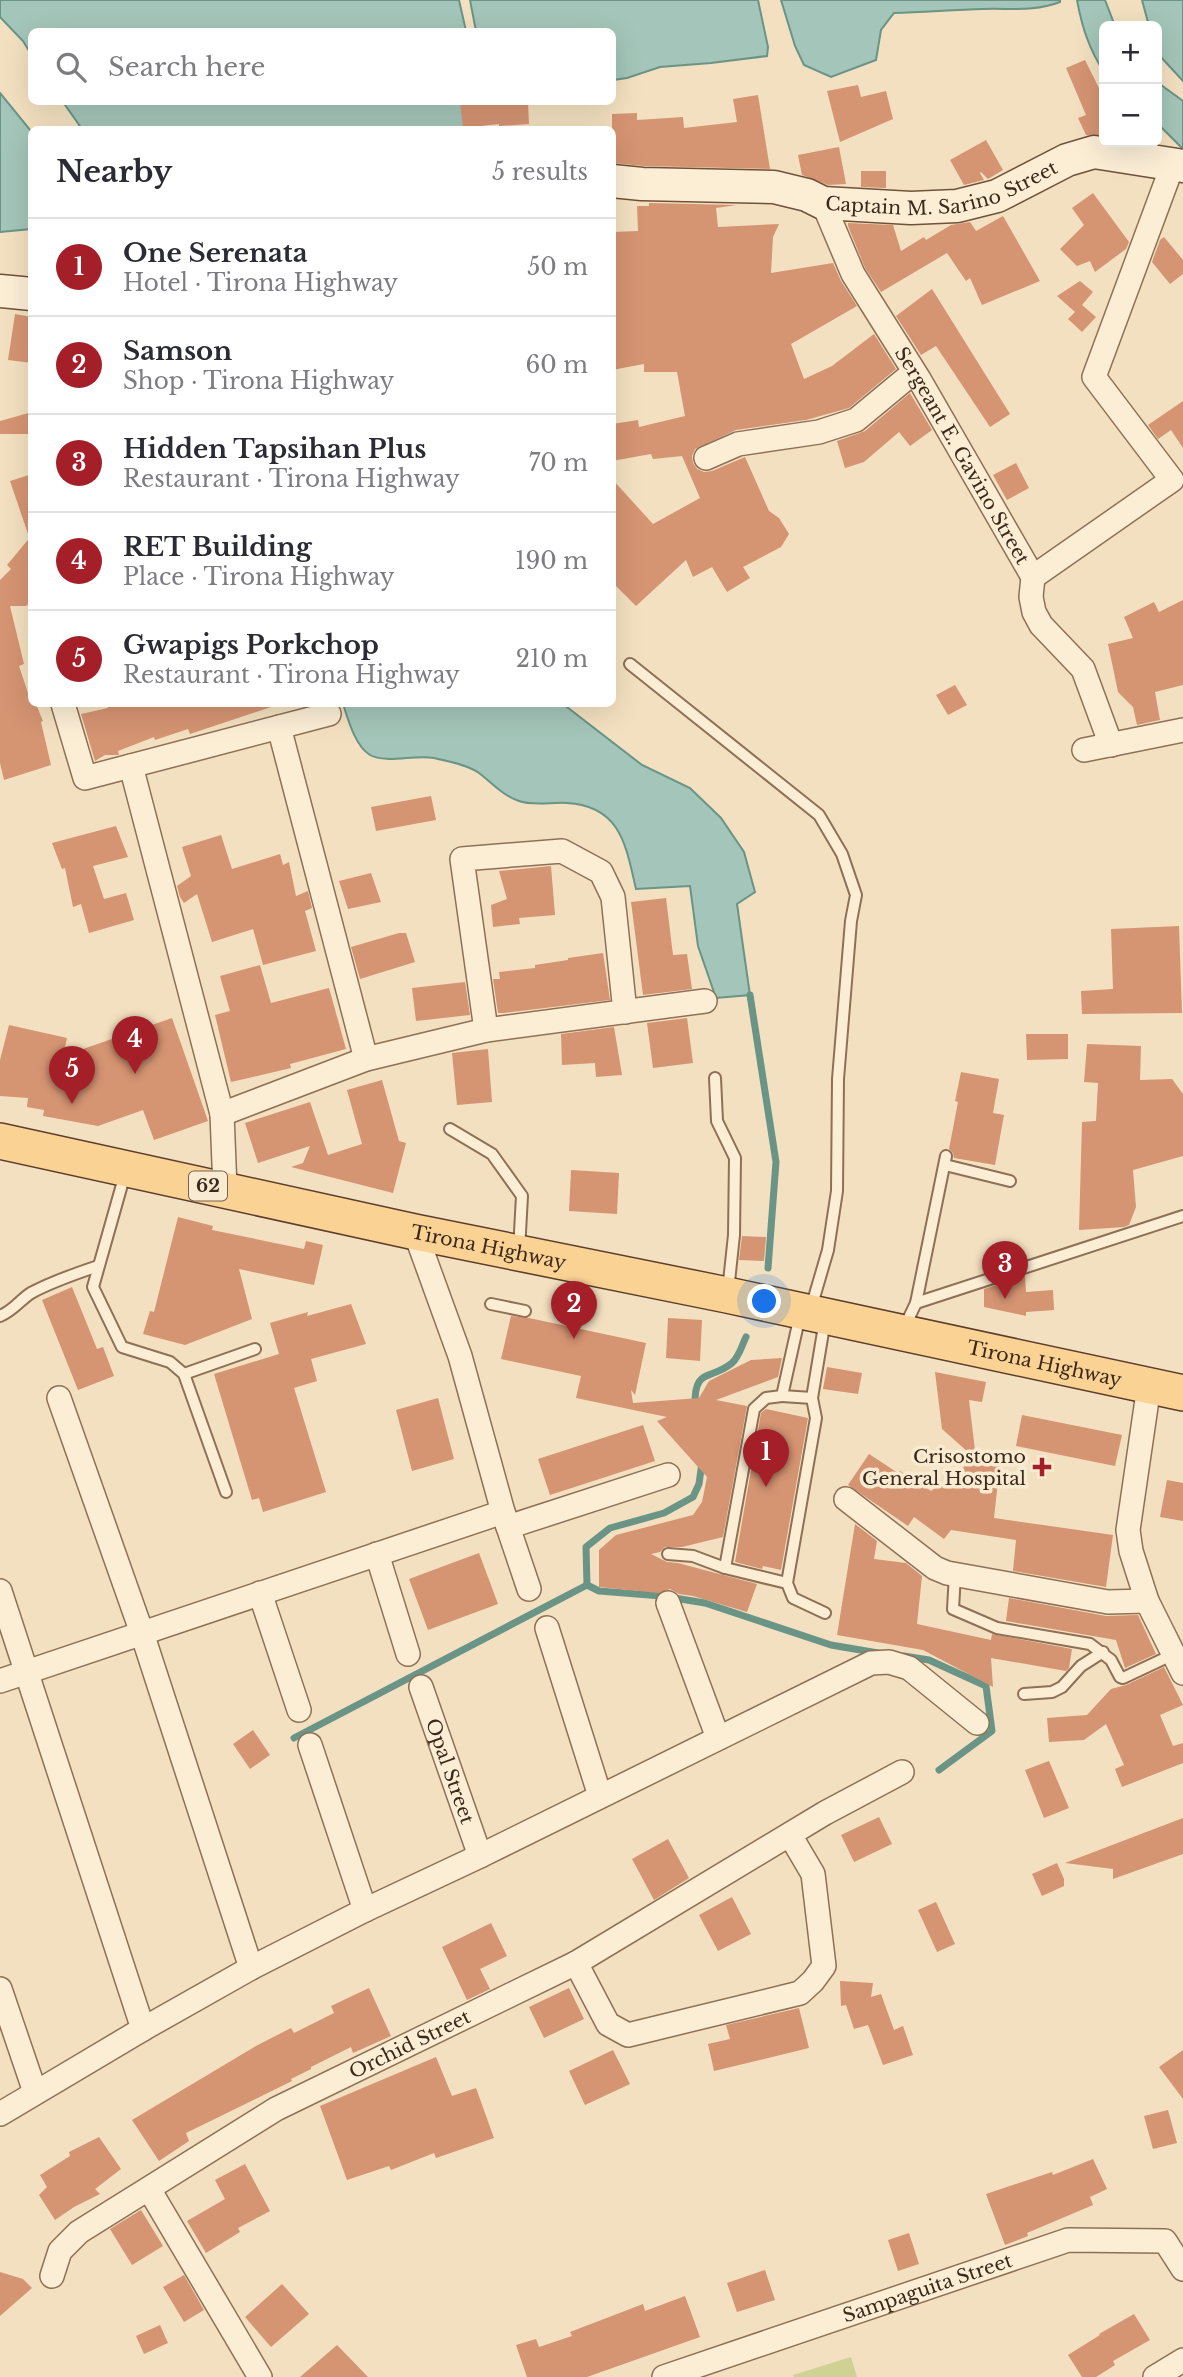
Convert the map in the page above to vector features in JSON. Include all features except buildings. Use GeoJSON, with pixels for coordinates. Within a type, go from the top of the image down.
{"type":"FeatureCollection","features":[{"type":"Feature","properties":{"kind":"main road","name":"Tirona Highway"},"geometry":{"type":"LineString","coordinates":[[0,1142],[1183,1393]]}},
{"type":"Feature","properties":{"kind":"street","name":"Captain M. Sarino Street"},"geometry":{"type":"LineString","coordinates":[[616,181],[774,187],[807,195],[823,203],[911,208],[957,206],[997,196],[1067,160],[1094,152],[1178,165]]}},
{"type":"Feature","properties":{"kind":"street","name":"Sergeant E. Gavino Street"},"geometry":{"type":"LineString","coordinates":[[823,203],[853,274],[914,372],[1033,577],[1172,480],[1094,377],[1178,165]]}},
{"type":"Feature","properties":{"kind":"street"},"geometry":{"type":"LineString","coordinates":[[0,291],[28,294]]}},
{"type":"Feature","properties":{"kind":"street"},"geometry":{"type":"LineString","coordinates":[[706,458],[738,444],[819,432],[856,420],[914,372]]}},
{"type":"Feature","properties":{"kind":"street"},"geometry":{"type":"LineString","coordinates":[[1033,577],[1031,597],[1034,612],[1041,625],[1083,669],[1111,745]]}},
{"type":"Feature","properties":{"kind":"street"},"geometry":{"type":"LineString","coordinates":[[64,707],[85,778],[329,714]]}},
{"type":"Feature","properties":{"kind":"street"},"geometry":{"type":"LineString","coordinates":[[279,727],[366,1059]]}},
{"type":"Feature","properties":{"kind":"street"},"geometry":{"type":"LineString","coordinates":[[1084,750],[1183,730]]}},
{"type":"Feature","properties":{"kind":"street"},"geometry":{"type":"LineString","coordinates":[[131,766],[222,1114],[225,1189]]}},
{"type":"Feature","properties":{"kind":"street"},"geometry":{"type":"LineString","coordinates":[[486,1030],[462,859],[562,851],[601,872],[613,897],[625,1012]]}},
{"type":"Feature","properties":{"kind":"street"},"geometry":{"type":"LineString","coordinates":[[222,1114],[366,1059],[486,1030],[705,1001]]}},
{"type":"Feature","properties":{"kind":"street"},"geometry":{"type":"LineString","coordinates":[[415,1232],[460,1356],[505,1520],[529,1589]]}},
{"type":"Feature","properties":{"kind":"street"},"geometry":{"type":"LineString","coordinates":[[1149,1386],[1128,1530],[1147,1601],[1179,1663]]}},
{"type":"Feature","properties":{"kind":"street"},"geometry":{"type":"LineString","coordinates":[[59,1398],[142,1633],[251,1968]]}},
{"type":"Feature","properties":{"kind":"street"},"geometry":{"type":"LineString","coordinates":[[0,1681],[377,1554],[668,1475]]}},
{"type":"Feature","properties":{"kind":"street"},"geometry":{"type":"LineString","coordinates":[[846,1499],[935,1568],[1108,1602],[1147,1601]]}},
{"type":"Feature","properties":{"kind":"street"},"geometry":{"type":"LineString","coordinates":[[377,1554],[408,1654]]}},
{"type":"Feature","properties":{"kind":"street"},"geometry":{"type":"LineString","coordinates":[[0,1591],[143,2029]]}},
{"type":"Feature","properties":{"kind":"street"},"geometry":{"type":"LineString","coordinates":[[260,1593],[299,1710]]}},
{"type":"Feature","properties":{"kind":"street"},"geometry":{"type":"LineString","coordinates":[[668,1603],[718,1738]]}},
{"type":"Feature","properties":{"kind":"street"},"geometry":{"type":"LineString","coordinates":[[547,1628],[600,1796]]}},
{"type":"Feature","properties":{"kind":"street"},"geometry":{"type":"LineString","coordinates":[[0,2114],[251,1968],[871,1663],[889,1662],[909,1668],[978,1723]]}},
{"type":"Feature","properties":{"kind":"street","name":"Opal Street"},"geometry":{"type":"LineString","coordinates":[[421,1687],[480,1856]]}},
{"type":"Feature","properties":{"kind":"street"},"geometry":{"type":"LineString","coordinates":[[310,1745],[365,1910]]}},
{"type":"Feature","properties":{"kind":"street","name":"Orchid Street"},"geometry":{"type":"LineString","coordinates":[[52,2276],[60,2251],[79,2232],[276,2109],[576,1964],[790,1835],[902,1772]]}},
{"type":"Feature","properties":{"kind":"street"},"geometry":{"type":"LineString","coordinates":[[576,1964],[608,2024],[628,2035],[800,1993],[813,1982],[824,1966],[813,1874],[790,1835]]}},
{"type":"Feature","properties":{"kind":"street"},"geometry":{"type":"LineString","coordinates":[[0,1989],[34,2092]]}},
{"type":"Feature","properties":{"kind":"street"},"geometry":{"type":"LineString","coordinates":[[149,2189],[260,2377]]}},
{"type":"Feature","properties":{"kind":"street","name":"Sampaguita Street"},"geometry":{"type":"LineString","coordinates":[[664,2377],[1068,2240],[1165,2241],[1183,2269]]}},
{"type":"Feature","properties":{"kind":"street"},"geometry":{"type":"LineString","coordinates":[[1155,2377],[1183,2360]]}},
{"type":"Feature","properties":{"kind":"lane"},"geometry":{"type":"LineString","coordinates":[[629,664],[819,815],[842,854],[856,895],[851,921],[838,1079],[837,1191],[828,1250],[812,1314],[782,1396]]}},
{"type":"Feature","properties":{"kind":"lane"},"geometry":{"type":"LineString","coordinates":[[715,1078],[717,1121],[735,1158],[734,1236],[727,1295]]}},
{"type":"Feature","properties":{"kind":"lane"},"geometry":{"type":"LineString","coordinates":[[450,1129],[492,1154],[522,1196],[519,1253]]}},
{"type":"Feature","properties":{"kind":"lane"},"geometry":{"type":"LineString","coordinates":[[901,1333],[916,1303],[946,1161],[1010,1181]]}},
{"type":"Feature","properties":{"kind":"lane"},"geometry":{"type":"LineString","coordinates":[[126,1168],[93,1287],[122,1347],[170,1362],[184,1374],[226,1492]]}},
{"type":"Feature","properties":{"kind":"lane"},"geometry":{"type":"LineString","coordinates":[[916,1303],[1183,1216]]}},
{"type":"Feature","properties":{"kind":"lane"},"geometry":{"type":"LineString","coordinates":[[0,1315],[8,1312],[29,1294],[57,1280],[99,1266]]}},
{"type":"Feature","properties":{"kind":"lane"},"geometry":{"type":"LineString","coordinates":[[491,1304],[524,1311]]}},
{"type":"Feature","properties":{"kind":"lane"},"geometry":{"type":"LineString","coordinates":[[812,1314],[812,1398],[816,1418],[786,1583],[793,1598],[825,1613]]}},
{"type":"Feature","properties":{"kind":"lane"},"geometry":{"type":"LineString","coordinates":[[184,1374],[255,1349]]}},
{"type":"Feature","properties":{"kind":"lane"},"geometry":{"type":"LineString","coordinates":[[725,1568],[754,1409],[766,1398],[812,1398]]}},
{"type":"Feature","properties":{"kind":"lane"},"geometry":{"type":"LineString","coordinates":[[668,1554],[694,1556],[725,1568],[786,1583]]}},
{"type":"Feature","properties":{"kind":"lane"},"geometry":{"type":"LineString","coordinates":[[956,1574],[953,1609],[997,1628],[1090,1644],[1111,1660],[1118,1676],[1123,1678],[1179,1663]]}},
{"type":"Feature","properties":{"kind":"lane"},"geometry":{"type":"LineString","coordinates":[[1024,1694],[1052,1692],[1062,1687],[1081,1666],[1103,1652]]}},
{"type":"Feature","properties":{"kind":"green space"},"geometry":{"type":"Polygon","coordinates":[[[851,2357],[857,2377],[793,2375],[851,2357]]]}},
{"type":"Feature","properties":{"kind":"water"},"geometry":{"type":"Polygon","coordinates":[[[0,0],[459,0],[465,28],[28,28],[28,49],[0,17],[0,0]]]}},
{"type":"Feature","properties":{"kind":"water"},"geometry":{"type":"Polygon","coordinates":[[[470,0],[758,0],[768,47],[767,56],[660,67],[616,80],[616,28],[475,28],[470,0]]]}},
{"type":"Feature","properties":{"kind":"water"},"geometry":{"type":"Polygon","coordinates":[[[781,0],[1060,2],[1031,8],[894,13],[881,30],[876,60],[831,77],[804,65],[795,46],[781,0]]]}},
{"type":"Feature","properties":{"kind":"water"},"geometry":{"type":"Polygon","coordinates":[[[1077,0],[1105,0],[1113,21],[1099,21],[1099,64],[1087,38],[1077,0]]]}},
{"type":"Feature","properties":{"kind":"water"},"geometry":{"type":"Polygon","coordinates":[[[1142,0],[1183,0],[1183,81],[1162,58],[1162,21],[1148,21],[1142,0]]]}},
{"type":"Feature","properties":{"kind":"water"},"geometry":{"type":"Polygon","coordinates":[[[1162,86],[1183,101],[1183,149],[1162,128],[1162,86]]]}},
{"type":"Feature","properties":{"kind":"water"},"geometry":{"type":"Polygon","coordinates":[[[0,93],[28,127],[28,229],[0,232],[0,93]]]}},
{"type":"Feature","properties":{"kind":"water"},"geometry":{"type":"Polygon","coordinates":[[[65,105],[476,105],[477,123],[473,126],[80,126],[65,105]]]}},
{"type":"Feature","properties":{"kind":"water"},"geometry":{"type":"Polygon","coordinates":[[[344,707],[567,707],[642,765],[690,788],[721,818],[744,852],[755,892],[737,904],[750,995],[716,998],[698,946],[690,886],[636,889],[629,858],[618,831],[610,820],[599,812],[567,803],[536,804],[519,801],[502,792],[474,770],[451,762],[427,757],[377,758],[360,745],[344,707]]]}},
{"type":"Feature","properties":{"kind":"waterway"},"geometry":{"type":"LineString","coordinates":[[750,995],[776,1162],[768,1268]]}},
{"type":"Feature","properties":{"kind":"waterway"},"geometry":{"type":"LineString","coordinates":[[695,1406],[695,1394],[700,1380],[732,1363],[746,1337]]}},
{"type":"Feature","properties":{"kind":"waterway"},"geometry":{"type":"LineString","coordinates":[[702,1462],[699,1484],[693,1497],[664,1513],[610,1528],[586,1547],[587,1585],[599,1591],[662,1596],[705,1603],[831,1645],[878,1653]]}},
{"type":"Feature","properties":{"kind":"waterway"},"geometry":{"type":"LineString","coordinates":[[294,1738],[587,1585]]}},
{"type":"Feature","properties":{"kind":"waterway"},"geometry":{"type":"LineString","coordinates":[[904,1656],[929,1660],[986,1686],[992,1731],[939,1770]]}},
{"type":"Feature","properties":{"kind":"place","name":"RET Building"},"geometry":{"type":"Point","coordinates":[135,1074]}},
{"type":"Feature","properties":{"kind":"place","name":"Gwapigs Porkchop"},"geometry":{"type":"Point","coordinates":[72,1104]}},
{"type":"Feature","properties":{"kind":"place","name":"Hidden Tapsihan Plus"},"geometry":{"type":"Point","coordinates":[1005,1299]}},
{"type":"Feature","properties":{"kind":"place","name":"Samson"},"geometry":{"type":"Point","coordinates":[574,1339]}},
{"type":"Feature","properties":{"kind":"place","name":"Crisostomo General Hospital"},"geometry":{"type":"Point","coordinates":[1042,1467]}},
{"type":"Feature","properties":{"kind":"place","name":"One Serenata"},"geometry":{"type":"Point","coordinates":[766,1487]}}]}
